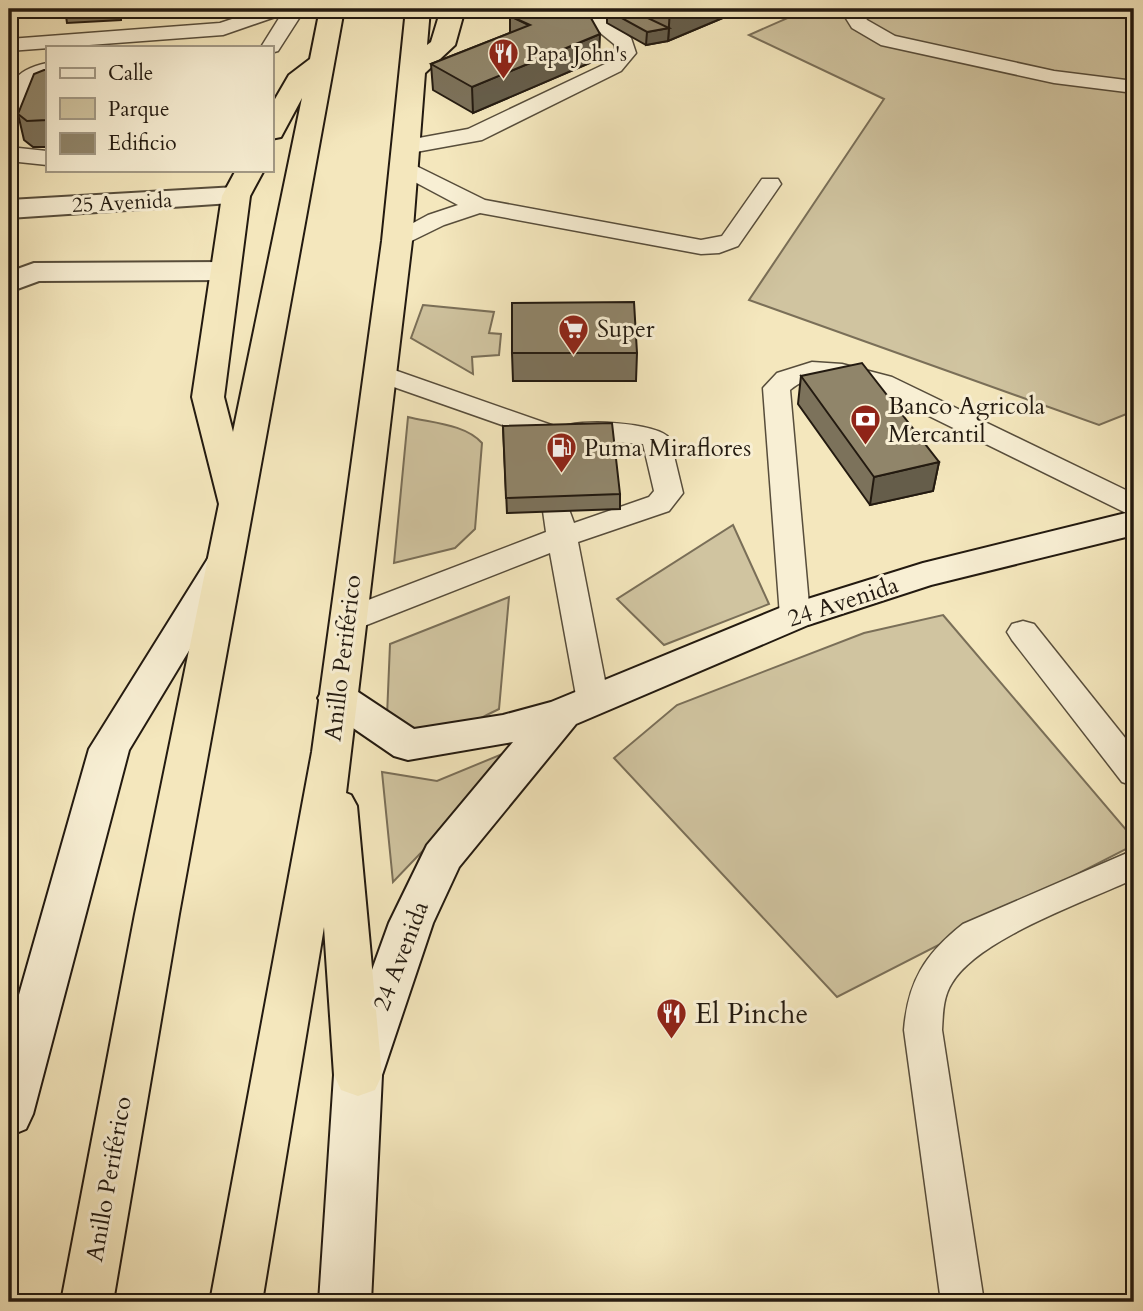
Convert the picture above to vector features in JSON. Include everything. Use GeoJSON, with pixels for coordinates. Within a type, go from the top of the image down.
{"type":"FeatureCollection","features":[{"type":"Feature","properties":{"kind":"highway","name":"Anillo Periférico"},"geometry":{"type":"LineString","coordinates":[[87,1302],[225,561],[332,9]]}},
{"type":"Feature","properties":{"kind":"highway","name":"Anillo Periférico"},"geometry":{"type":"LineString","coordinates":[[236,1302],[332,752],[397,241],[418,9]]}},
{"type":"Feature","properties":{"kind":"highway"},"geometry":{"type":"LineString","coordinates":[[412,71],[443,45],[453,9]]}},
{"type":"Feature","properties":{"kind":"highway"},"geometry":{"type":"LineString","coordinates":[[273,127],[298,80],[320,61]]}},
{"type":"Feature","properties":{"kind":"highway"},"geometry":{"type":"LineString","coordinates":[[236,510],[208,397],[241,179]]}},
{"type":"Feature","properties":{"kind":"highway"},"geometry":{"type":"LineString","coordinates":[[332,752],[358,1074]]}},
{"type":"Feature","properties":{"kind":"street","name":"25 Avenida"},"geometry":{"type":"LineString","coordinates":[[9,209],[241,179]]}},
{"type":"Feature","properties":{"kind":"street"},"geometry":{"type":"LineString","coordinates":[[9,283],[34,272],[225,271]]}},
{"type":"Feature","properties":{"kind":"street","name":"24 Avenida"},"geometry":{"type":"LineString","coordinates":[[338,698],[408,745],[503,730],[578,708],[795,616],[923,575],[1131,523]]}},
{"type":"Feature","properties":{"kind":"street","name":"Anillo Periférico"},"geometry":{"type":"LineString","coordinates":[[9,1114],[109,749],[225,561]]}},
{"type":"Feature","properties":{"kind":"street","name":"24 Avenida"},"geometry":{"type":"LineString","coordinates":[[358,1074],[411,923],[442,857],[515,767],[578,708]]}},
{"type":"Feature","properties":{"kind":"street"},"geometry":{"type":"LineString","coordinates":[[345,1302],[358,1074]]}},
{"type":"Feature","properties":{"kind":"lane"},"geometry":{"type":"LineString","coordinates":[[9,45],[223,29],[280,9]]}},
{"type":"Feature","properties":{"kind":"lane"},"geometry":{"type":"LineString","coordinates":[[272,46],[295,9]]}},
{"type":"Feature","properties":{"kind":"lane"},"geometry":{"type":"LineString","coordinates":[[405,157],[474,135],[614,67],[626,53],[624,42],[582,9]]}},
{"type":"Feature","properties":{"kind":"lane"},"geometry":{"type":"LineString","coordinates":[[852,12],[859,24],[888,41],[1054,77],[1134,87]]}},
{"type":"Feature","properties":{"kind":"lane"},"geometry":{"type":"LineString","coordinates":[[9,111],[24,78],[33,71],[46,69]]}},
{"type":"Feature","properties":{"kind":"lane"},"geometry":{"type":"LineString","coordinates":[[9,154],[46,158]]}},
{"type":"Feature","properties":{"kind":"lane"},"geometry":{"type":"LineString","coordinates":[[405,157],[445,191],[478,206],[683,245],[710,247],[730,241],[770,184]]}},
{"type":"Feature","properties":{"kind":"lane"},"geometry":{"type":"LineString","coordinates":[[397,241],[436,220],[478,206]]}},
{"type":"Feature","properties":{"kind":"lane"},"geometry":{"type":"LineString","coordinates":[[795,616],[776,388],[782,380],[795,375],[830,370],[861,375],[883,383],[1131,523]]}},
{"type":"Feature","properties":{"kind":"lane"},"geometry":{"type":"LineString","coordinates":[[348,620],[560,524],[659,504],[669,493],[656,439],[642,435],[550,436],[380,373]]}},
{"type":"Feature","properties":{"kind":"lane"},"geometry":{"type":"LineString","coordinates":[[560,524],[578,708]]}},
{"type":"Feature","properties":{"kind":"lane"},"geometry":{"type":"LineString","coordinates":[[1023,632],[1134,773]]}},
{"type":"Feature","properties":{"kind":"lane"},"geometry":{"type":"LineString","coordinates":[[962,1302],[923,1030],[925,1001],[936,975],[953,953],[976,935],[1134,864]]}},
{"type":"Feature","properties":{"kind":"green space"},"geometry":{"type":"Polygon","coordinates":[[[808,9],[1134,9],[1134,411],[1099,425],[749,300],[884,99],[749,35],[808,9]]]}},
{"type":"Feature","properties":{"kind":"green space"},"geometry":{"type":"Polygon","coordinates":[[[423,305],[494,312],[489,333],[501,334],[499,355],[472,357],[473,374],[411,338],[423,305]]]}},
{"type":"Feature","properties":{"kind":"green space"},"geometry":{"type":"Polygon","coordinates":[[[408,417],[457,428],[482,443],[475,529],[455,548],[394,563],[408,417]]]}},
{"type":"Feature","properties":{"kind":"green space"},"geometry":{"type":"Polygon","coordinates":[[[733,525],[769,604],[664,645],[617,599],[733,525]]]}},
{"type":"Feature","properties":{"kind":"green space"},"geometry":{"type":"Polygon","coordinates":[[[509,597],[499,709],[455,730],[433,733],[387,716],[390,644],[509,597]]]}},
{"type":"Feature","properties":{"kind":"green space"},"geometry":{"type":"Polygon","coordinates":[[[943,615],[1134,839],[1134,845],[837,997],[614,758],[677,705],[864,633],[943,615]]]}},
{"type":"Feature","properties":{"kind":"green space"},"geometry":{"type":"Polygon","coordinates":[[[524,745],[393,882],[382,772],[437,781],[524,745]]]}},
{"type":"Feature","properties":{"kind":"building"},"geometry":{"type":"Polygon","coordinates":[[[527,9],[583,9],[587,11],[600,34],[472,87],[431,64],[530,25],[510,16],[527,9]]]}},
{"type":"Feature","properties":{"kind":"building"},"geometry":{"type":"Polygon","coordinates":[[[629,9],[669,28],[647,32],[607,10],[629,9]]]}},
{"type":"Feature","properties":{"kind":"building"},"geometry":{"type":"Polygon","coordinates":[[[46,70],[46,120],[27,121],[18,114],[34,74],[46,70]]]}},
{"type":"Feature","properties":{"kind":"building"},"geometry":{"type":"Polygon","coordinates":[[[634,302],[637,353],[512,353],[512,303],[634,302]]]}},
{"type":"Feature","properties":{"kind":"building"},"geometry":{"type":"Polygon","coordinates":[[[862,363],[939,462],[874,477],[801,376],[862,363]]]}},
{"type":"Feature","properties":{"kind":"building","name":"Puma Miraflores"},"geometry":{"type":"Polygon","coordinates":[[[612,423],[620,494],[506,498],[503,426],[612,423]]]}},
{"type":"Feature","properties":{"kind":"place","name":"Papa John's"},"geometry":{"type":"Point","coordinates":[503,81]}},
{"type":"Feature","properties":{"kind":"place","name":"Super"},"geometry":{"type":"Point","coordinates":[574,356]}},
{"type":"Feature","properties":{"kind":"place","name":"Banco Agricola Mercantil"},"geometry":{"type":"Point","coordinates":[865,447]}},
{"type":"Feature","properties":{"kind":"place","name":"Puma Miraflores"},"geometry":{"type":"Point","coordinates":[561,475]}},
{"type":"Feature","properties":{"kind":"place","name":"El Pinche"},"geometry":{"type":"Point","coordinates":[672,1041]}}]}
